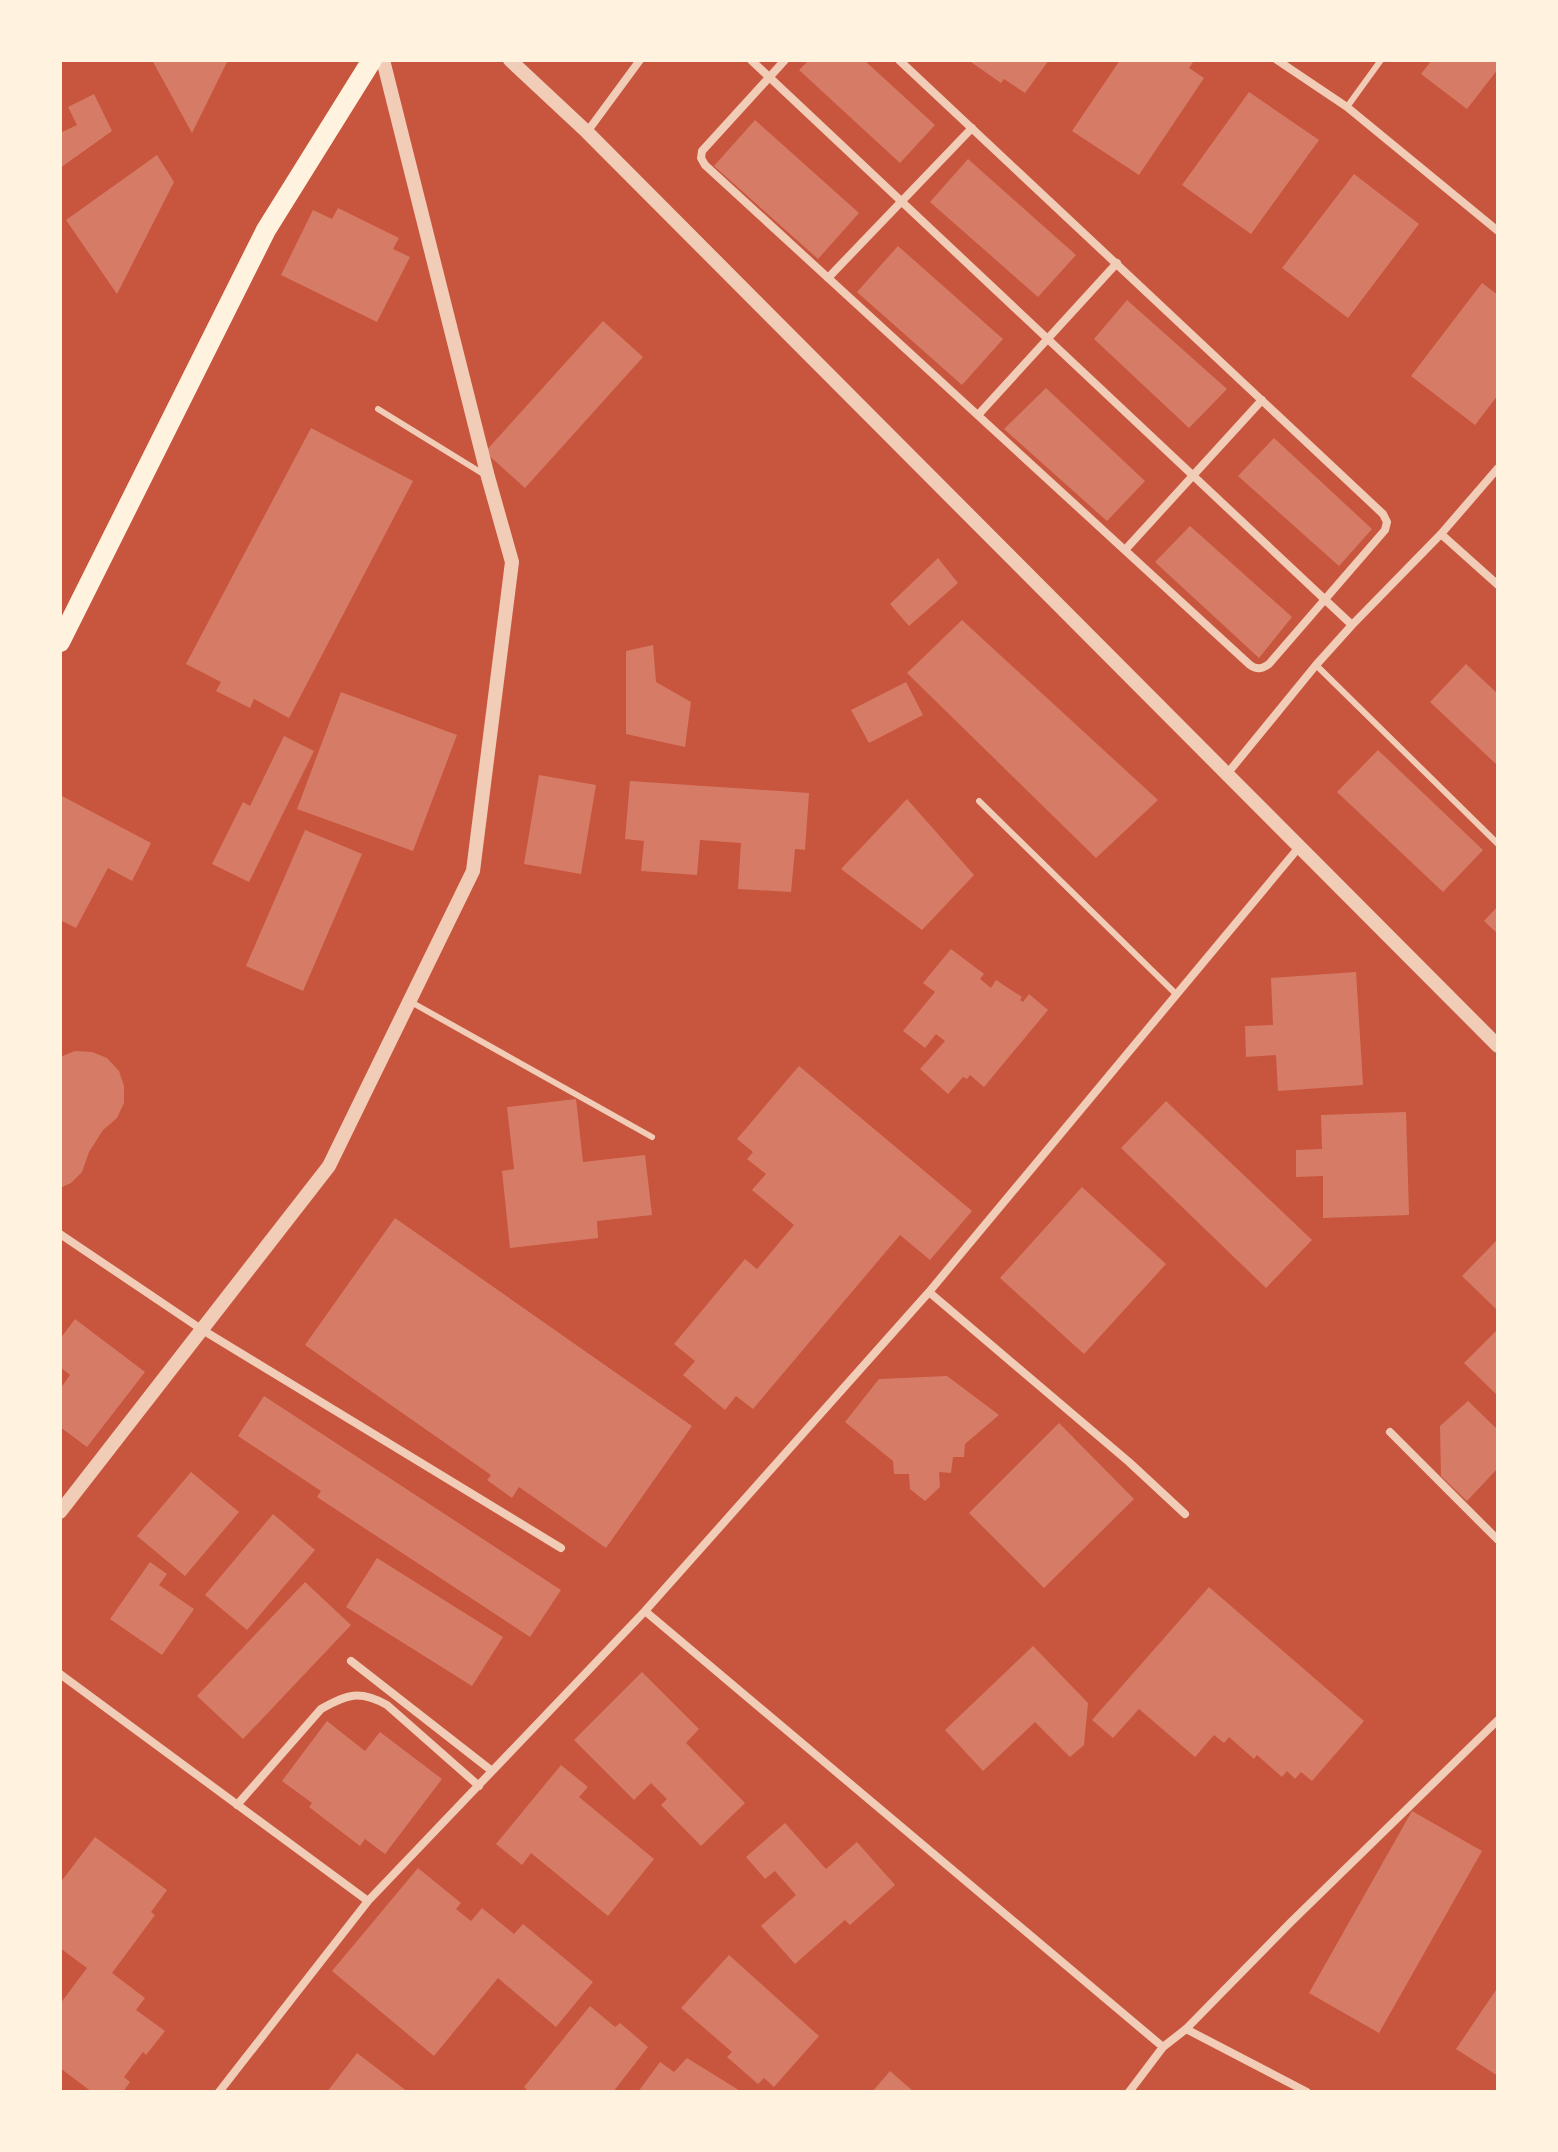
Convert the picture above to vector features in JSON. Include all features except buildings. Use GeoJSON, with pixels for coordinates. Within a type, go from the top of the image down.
{"type":"FeatureCollection","features":[{"type":"Feature","properties":{"kind":"main road"},"geometry":{"type":"LineString","coordinates":[[60,642],[266,230],[372,60]]}},
{"type":"Feature","properties":{"kind":"street"},"geometry":{"type":"LineString","coordinates":[[60,1512],[329,1166],[473,871],[512,562],[383,60]]}},
{"type":"Feature","properties":{"kind":"street"},"geometry":{"type":"LineString","coordinates":[[510,60],[587,132],[1498,1046]]}},
{"type":"Feature","properties":{"kind":"street"},"geometry":{"type":"LineString","coordinates":[[587,132],[640,60]]}},
{"type":"Feature","properties":{"kind":"street"},"geometry":{"type":"LineString","coordinates":[[751,60],[1352,625]]}},
{"type":"Feature","properties":{"kind":"street"},"geometry":{"type":"LineString","coordinates":[[785,60],[702,151],[701,158],[705,165],[1256,669],[1263,668],[1385,530],[1387,522],[1383,514],[899,60]]}},
{"type":"Feature","properties":{"kind":"street"},"geometry":{"type":"LineString","coordinates":[[1277,60],[1347,107],[1498,231]]}},
{"type":"Feature","properties":{"kind":"street"},"geometry":{"type":"LineString","coordinates":[[828,278],[972,128]]}},
{"type":"Feature","properties":{"kind":"street"},"geometry":{"type":"LineString","coordinates":[[978,415],[1117,263]]}},
{"type":"Feature","properties":{"kind":"street"},"geometry":{"type":"LineString","coordinates":[[1125,550],[1262,400]]}},
{"type":"Feature","properties":{"kind":"street"},"geometry":{"type":"LineString","coordinates":[[1226,775],[1316,665],[1441,534],[1498,468]]}},
{"type":"Feature","properties":{"kind":"street"},"geometry":{"type":"LineString","coordinates":[[1441,534],[1498,585]]}},
{"type":"Feature","properties":{"kind":"street"},"geometry":{"type":"LineString","coordinates":[[219,2092],[368,1901],[645,1611],[929,1292],[1300,846]]}},
{"type":"Feature","properties":{"kind":"street"},"geometry":{"type":"LineString","coordinates":[[60,1234],[201,1329],[561,1548]]}},
{"type":"Feature","properties":{"kind":"street"},"geometry":{"type":"LineString","coordinates":[[929,1292],[1129,1462],[1185,1514]]}},
{"type":"Feature","properties":{"kind":"street"},"geometry":{"type":"LineString","coordinates":[[1390,1432],[1498,1540]]}},
{"type":"Feature","properties":{"kind":"street"},"geometry":{"type":"LineString","coordinates":[[645,1611],[1163,2047]]}},
{"type":"Feature","properties":{"kind":"street"},"geometry":{"type":"LineString","coordinates":[[351,1661],[492,1771]]}},
{"type":"Feature","properties":{"kind":"street"},"geometry":{"type":"LineString","coordinates":[[60,1674],[368,1901]]}},
{"type":"Feature","properties":{"kind":"street"},"geometry":{"type":"LineString","coordinates":[[237,1805],[321,1709],[339,1698],[353,1695],[372,1697],[387,1705],[479,1786]]}},
{"type":"Feature","properties":{"kind":"street"},"geometry":{"type":"LineString","coordinates":[[1129,2092],[1163,2047],[1186,2029],[1498,1720]]}},
{"type":"Feature","properties":{"kind":"street"},"geometry":{"type":"LineString","coordinates":[[1186,2029],[1307,2092]]}},
{"type":"Feature","properties":{"kind":"lane"},"geometry":{"type":"LineString","coordinates":[[1347,107],[1381,60]]}},
{"type":"Feature","properties":{"kind":"lane"},"geometry":{"type":"LineString","coordinates":[[378,409],[488,477]]}},
{"type":"Feature","properties":{"kind":"lane"},"geometry":{"type":"LineString","coordinates":[[1316,665],[1498,844]]}},
{"type":"Feature","properties":{"kind":"lane"},"geometry":{"type":"LineString","coordinates":[[979,801],[1176,994]]}},
{"type":"Feature","properties":{"kind":"lane"},"geometry":{"type":"LineString","coordinates":[[409,1001],[652,1137]]}}]}
